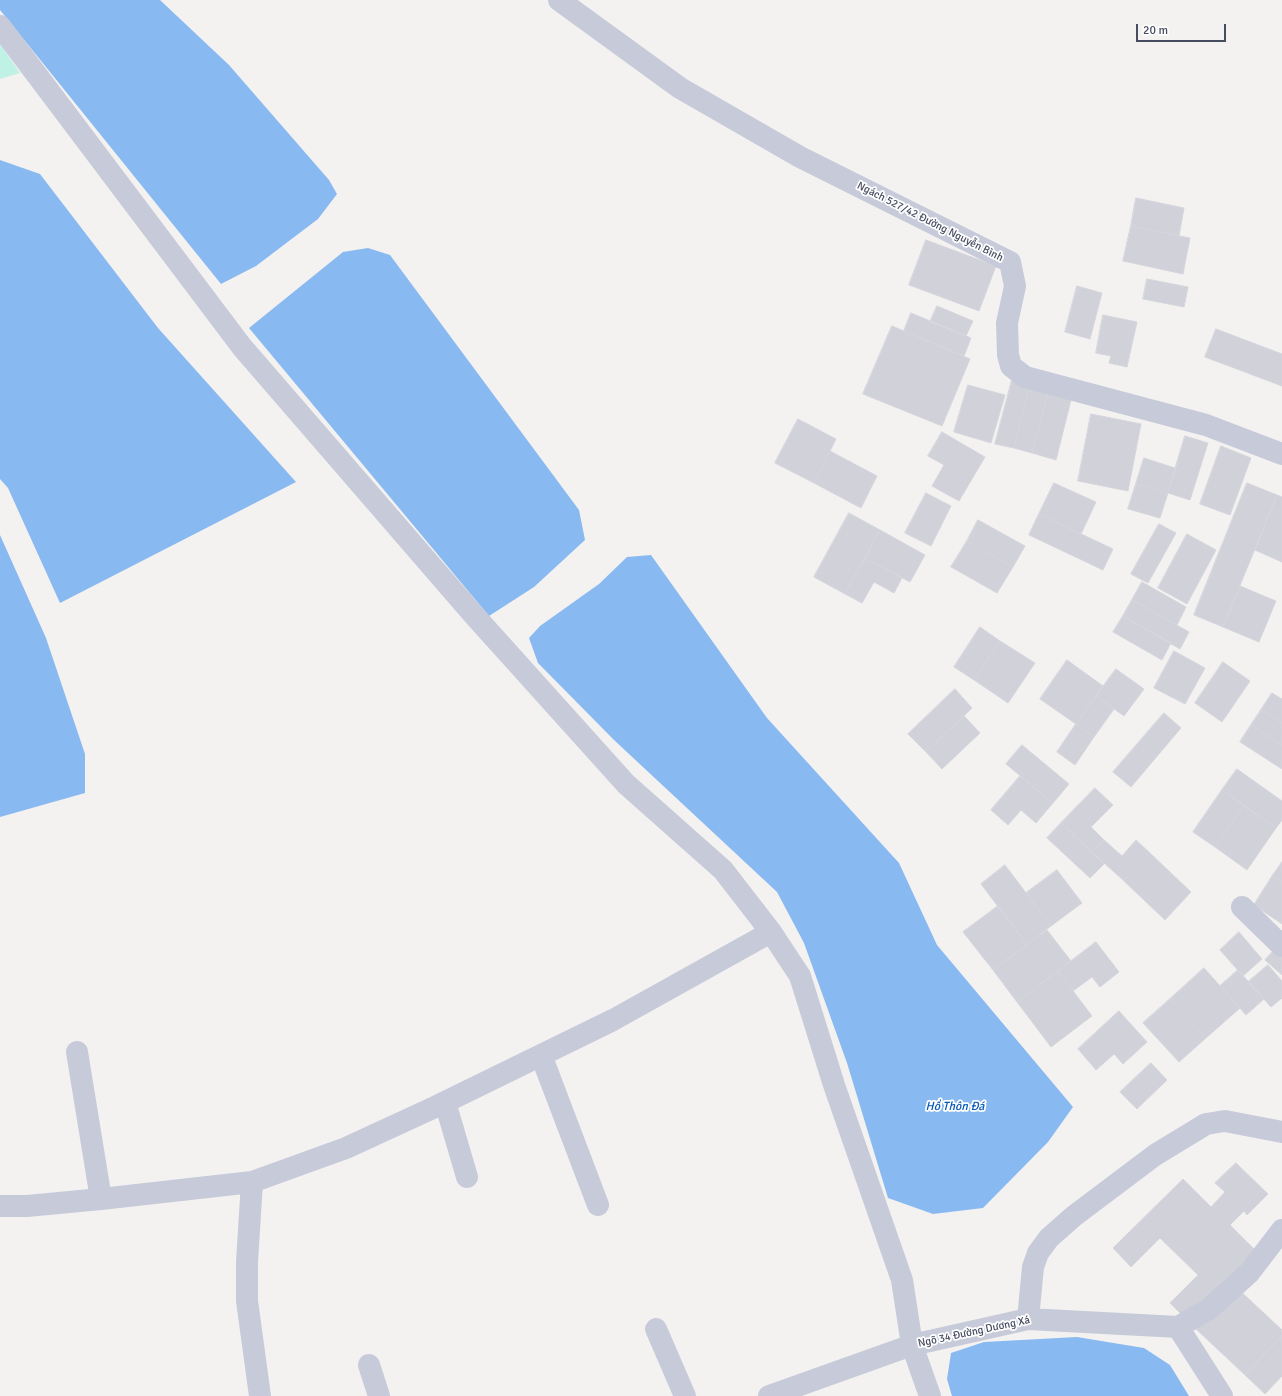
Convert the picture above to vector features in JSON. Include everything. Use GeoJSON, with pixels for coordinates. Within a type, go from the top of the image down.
{"type":"FeatureCollection","features":[{"type":"Feature","properties":{"kind":"street","name":"Ngách 527/42 Đường Nguyễn Bình"},"geometry":{"type":"LineString","coordinates":[[559,0],[680,88],[800,157],[1010,262],[1015,286],[1007,323],[1008,355],[1011,366],[1025,377],[1206,425],[1282,454]]}},
{"type":"Feature","properties":{"kind":"street"},"geometry":{"type":"LineString","coordinates":[[0,26],[242,347],[473,614],[626,784],[723,870],[771,932],[800,976],[834,1085],[902,1280],[912,1345],[930,1396]]}},
{"type":"Feature","properties":{"kind":"street"},"geometry":{"type":"LineString","coordinates":[[1242,907],[1282,946]]}},
{"type":"Feature","properties":{"kind":"street"},"geometry":{"type":"LineString","coordinates":[[0,1206],[27,1206],[101,1199],[252,1182],[346,1148],[541,1056],[613,1020],[771,932]]}},
{"type":"Feature","properties":{"kind":"street"},"geometry":{"type":"LineString","coordinates":[[77,1052],[101,1199]]}},
{"type":"Feature","properties":{"kind":"street"},"geometry":{"type":"LineString","coordinates":[[541,1056],[598,1205]]}},
{"type":"Feature","properties":{"kind":"street"},"geometry":{"type":"LineString","coordinates":[[445,1102],[467,1177]]}},
{"type":"Feature","properties":{"kind":"street"},"geometry":{"type":"LineString","coordinates":[[1028,1319],[1034,1267],[1038,1253],[1049,1238],[1074,1216],[1155,1155],[1206,1124],[1225,1120],[1282,1132]]}},
{"type":"Feature","properties":{"kind":"street"},"geometry":{"type":"LineString","coordinates":[[252,1182],[247,1262],[247,1301],[260,1396]]}},
{"type":"Feature","properties":{"kind":"street"},"geometry":{"type":"LineString","coordinates":[[1222,1396],[1178,1326],[1209,1309],[1249,1274],[1282,1230]]}},
{"type":"Feature","properties":{"kind":"street","name":"Ngõ 34 Đường Dương Xá"},"geometry":{"type":"LineString","coordinates":[[769,1396],[912,1345],[1028,1319],[1178,1326]]}},
{"type":"Feature","properties":{"kind":"street"},"geometry":{"type":"LineString","coordinates":[[656,1329],[685,1396]]}},
{"type":"Feature","properties":{"kind":"street"},"geometry":{"type":"LineString","coordinates":[[369,1365],[379,1396]]}},
{"type":"Feature","properties":{"kind":"green space"},"geometry":{"type":"Polygon","coordinates":[[[0,44],[20,73],[0,79],[0,44]]]}},
{"type":"Feature","properties":{"kind":"water"},"geometry":{"type":"Polygon","coordinates":[[[0,0],[160,0],[229,65],[329,180],[337,194],[318,219],[256,266],[221,284],[0,10],[0,0]]]}},
{"type":"Feature","properties":{"kind":"water"},"geometry":{"type":"Polygon","coordinates":[[[0,160],[40,174],[158,328],[296,482],[60,603],[8,488],[0,479],[0,160]]]}},
{"type":"Feature","properties":{"kind":"water"},"geometry":{"type":"Polygon","coordinates":[[[368,248],[390,255],[579,510],[585,540],[534,587],[489,616],[249,328],[343,252],[368,248]]]}},
{"type":"Feature","properties":{"kind":"water"},"geometry":{"type":"Polygon","coordinates":[[[0,535],[46,638],[85,754],[85,793],[0,817],[0,535]]]}},
{"type":"Feature","properties":{"kind":"water","name":"Hồ Thôn Đá"},"geometry":{"type":"Polygon","coordinates":[[[651,555],[767,718],[899,863],[937,945],[1073,1107],[1048,1142],[983,1208],[933,1214],[888,1198],[847,1063],[804,943],[777,892],[614,740],[538,663],[529,638],[540,626],[599,584],[627,557],[651,555]]]}},
{"type":"Feature","properties":{"kind":"water"},"geometry":{"type":"Polygon","coordinates":[[[1077,1337],[1144,1348],[1170,1365],[1189,1396],[952,1396],[947,1379],[951,1353],[984,1342],[1077,1337]]]}},
{"type":"Feature","properties":{"kind":"building"},"geometry":{"type":"Polygon","coordinates":[[[1136,198],[1184,208],[1179,236],[1131,226],[1136,198]]]}},
{"type":"Feature","properties":{"kind":"building"},"geometry":{"type":"Polygon","coordinates":[[[1131,226],[1190,238],[1183,274],[1123,261],[1131,226]]]}},
{"type":"Feature","properties":{"kind":"building"},"geometry":{"type":"Polygon","coordinates":[[[926,240],[996,266],[979,311],[909,285],[926,240]]]}},
{"type":"Feature","properties":{"kind":"building"},"geometry":{"type":"Polygon","coordinates":[[[1147,279],[1188,287],[1184,307],[1143,299],[1147,279]]]}},
{"type":"Feature","properties":{"kind":"building"},"geometry":{"type":"Polygon","coordinates":[[[1077,286],[1102,293],[1090,339],[1065,332],[1077,286]]]}},
{"type":"Feature","properties":{"kind":"building"},"geometry":{"type":"Polygon","coordinates":[[[937,306],[973,321],[966,336],[930,322],[937,306]]]}},
{"type":"Feature","properties":{"kind":"building"},"geometry":{"type":"Polygon","coordinates":[[[911,313],[971,338],[964,356],[904,331],[911,313]]]}},
{"type":"Feature","properties":{"kind":"building"},"geometry":{"type":"Polygon","coordinates":[[[1103,315],[1137,322],[1127,367],[1109,363],[1111,356],[1096,353],[1103,315]]]}},
{"type":"Feature","properties":{"kind":"building"},"geometry":{"type":"Polygon","coordinates":[[[892,326],[970,359],[942,426],[863,394],[892,326]]]}},
{"type":"Feature","properties":{"kind":"building"},"geometry":{"type":"Polygon","coordinates":[[[1216,329],[1282,354],[1282,386],[1205,357],[1216,329]]]}},
{"type":"Feature","properties":{"kind":"building"},"geometry":{"type":"Polygon","coordinates":[[[1013,376],[1031,381],[1014,448],[995,444],[1013,376]]]}},
{"type":"Feature","properties":{"kind":"building"},"geometry":{"type":"Polygon","coordinates":[[[1031,381],[1050,386],[1032,453],[1014,448],[1031,381]]]}},
{"type":"Feature","properties":{"kind":"building"},"geometry":{"type":"Polygon","coordinates":[[[968,385],[1005,395],[991,443],[954,432],[968,385]]]}},
{"type":"Feature","properties":{"kind":"building"},"geometry":{"type":"Polygon","coordinates":[[[1050,386],[1073,392],[1056,460],[1032,453],[1050,386]]]}},
{"type":"Feature","properties":{"kind":"building"},"geometry":{"type":"Polygon","coordinates":[[[1091,414],[1141,424],[1128,491],[1078,481],[1091,414]]]}},
{"type":"Feature","properties":{"kind":"building"},"geometry":{"type":"Polygon","coordinates":[[[798,419],[836,439],[814,483],[775,463],[798,419]]]}},
{"type":"Feature","properties":{"kind":"building"},"geometry":{"type":"Polygon","coordinates":[[[942,432],[985,457],[959,501],[932,486],[944,465],[928,456],[942,432]]]}},
{"type":"Feature","properties":{"kind":"building"},"geometry":{"type":"Polygon","coordinates":[[[1185,436],[1208,443],[1190,500],[1168,493],[1185,436]]]}},
{"type":"Feature","properties":{"kind":"building"},"geometry":{"type":"Polygon","coordinates":[[[1221,446],[1251,458],[1230,515],[1200,504],[1221,446]]]}},
{"type":"Feature","properties":{"kind":"building"},"geometry":{"type":"Polygon","coordinates":[[[830,451],[877,476],[861,508],[814,483],[830,451]]]}},
{"type":"Feature","properties":{"kind":"building"},"geometry":{"type":"Polygon","coordinates":[[[1144,458],[1175,468],[1168,493],[1136,484],[1144,458]]]}},
{"type":"Feature","properties":{"kind":"building"},"geometry":{"type":"Polygon","coordinates":[[[1054,483],[1096,502],[1081,534],[1039,514],[1054,483]]]}},
{"type":"Feature","properties":{"kind":"building"},"geometry":{"type":"Polygon","coordinates":[[[1247,483],[1277,495],[1223,627],[1194,615],[1247,483]]]}},
{"type":"Feature","properties":{"kind":"building"},"geometry":{"type":"Polygon","coordinates":[[[1136,484],[1168,493],[1160,518],[1128,509],[1136,484]]]}},
{"type":"Feature","properties":{"kind":"building"},"geometry":{"type":"Polygon","coordinates":[[[926,493],[951,506],[931,546],[905,533],[926,493]]]}},
{"type":"Feature","properties":{"kind":"building"},"geometry":{"type":"Polygon","coordinates":[[[1277,495],[1282,497],[1282,562],[1255,550],[1277,495]]]}},
{"type":"Feature","properties":{"kind":"building"},"geometry":{"type":"Polygon","coordinates":[[[849,513],[880,530],[845,594],[814,577],[849,513]]]}},
{"type":"Feature","properties":{"kind":"building"},"geometry":{"type":"Polygon","coordinates":[[[1039,514],[1113,549],[1103,570],[1029,535],[1039,514]]]}},
{"type":"Feature","properties":{"kind":"building"},"geometry":{"type":"Polygon","coordinates":[[[978,520],[1025,546],[1013,567],[967,541],[978,520]]]}},
{"type":"Feature","properties":{"kind":"building"},"geometry":{"type":"Polygon","coordinates":[[[1159,524],[1176,533],[1148,583],[1131,574],[1159,524]]]}},
{"type":"Feature","properties":{"kind":"building"},"geometry":{"type":"Polygon","coordinates":[[[880,530],[925,555],[910,582],[865,558],[880,530]]]}},
{"type":"Feature","properties":{"kind":"building"},"geometry":{"type":"Polygon","coordinates":[[[1187,534],[1216,550],[1187,604],[1158,588],[1187,534]]]}},
{"type":"Feature","properties":{"kind":"building"},"geometry":{"type":"Polygon","coordinates":[[[967,541],[1013,567],[997,593],[951,567],[967,541]]]}},
{"type":"Feature","properties":{"kind":"building"},"geometry":{"type":"Polygon","coordinates":[[[865,558],[902,578],[894,593],[874,582],[862,603],[845,594],[865,558]]]}},
{"type":"Feature","properties":{"kind":"building"},"geometry":{"type":"Polygon","coordinates":[[[1142,582],[1186,607],[1177,625],[1132,600],[1142,582]]]}},
{"type":"Feature","properties":{"kind":"building"},"geometry":{"type":"Polygon","coordinates":[[[1240,586],[1276,601],[1259,642],[1223,627],[1240,586]]]}},
{"type":"Feature","properties":{"kind":"building"},"geometry":{"type":"Polygon","coordinates":[[[1132,600],[1189,632],[1180,649],[1123,616],[1132,600]]]}},
{"type":"Feature","properties":{"kind":"building"},"geometry":{"type":"Polygon","coordinates":[[[1123,616],[1171,643],[1162,660],[1113,632],[1123,616]]]}},
{"type":"Feature","properties":{"kind":"building"},"geometry":{"type":"Polygon","coordinates":[[[980,627],[1000,641],[974,680],[954,667],[980,627]]]}},
{"type":"Feature","properties":{"kind":"building"},"geometry":{"type":"Polygon","coordinates":[[[1000,641],[1035,663],[1008,703],[974,680],[1000,641]]]}},
{"type":"Feature","properties":{"kind":"building"},"geometry":{"type":"Polygon","coordinates":[[[1174,651],[1205,668],[1185,704],[1154,688],[1174,651]]]}},
{"type":"Feature","properties":{"kind":"building"},"geometry":{"type":"Polygon","coordinates":[[[1067,660],[1103,686],[1076,724],[1040,699],[1067,660]]]}},
{"type":"Feature","properties":{"kind":"building"},"geometry":{"type":"Polygon","coordinates":[[[1223,662],[1250,681],[1222,722],[1195,703],[1223,662]]]}},
{"type":"Feature","properties":{"kind":"building"},"geometry":{"type":"Polygon","coordinates":[[[1116,669],[1144,689],[1124,716],[1096,696],[1116,669]]]}},
{"type":"Feature","properties":{"kind":"building"},"geometry":{"type":"Polygon","coordinates":[[[955,689],[972,708],[926,752],[908,734],[955,689]]]}},
{"type":"Feature","properties":{"kind":"building"},"geometry":{"type":"Polygon","coordinates":[[[1272,693],[1282,699],[1282,723],[1261,710],[1272,693]]]}},
{"type":"Feature","properties":{"kind":"building"},"geometry":{"type":"Polygon","coordinates":[[[1096,696],[1114,709],[1094,737],[1076,724],[1096,696]]]}},
{"type":"Feature","properties":{"kind":"building"},"geometry":{"type":"Polygon","coordinates":[[[1261,710],[1282,723],[1282,745],[1251,725],[1261,710]]]}},
{"type":"Feature","properties":{"kind":"building"},"geometry":{"type":"Polygon","coordinates":[[[1164,713],[1181,728],[1131,787],[1113,772],[1164,713]]]}},
{"type":"Feature","properties":{"kind":"building"},"geometry":{"type":"Polygon","coordinates":[[[964,716],[980,733],[942,769],[926,752],[964,716]]]}},
{"type":"Feature","properties":{"kind":"building"},"geometry":{"type":"Polygon","coordinates":[[[1076,724],[1094,737],[1075,765],[1057,752],[1076,724]]]}},
{"type":"Feature","properties":{"kind":"building"},"geometry":{"type":"Polygon","coordinates":[[[1251,725],[1282,745],[1282,769],[1240,742],[1251,725]]]}},
{"type":"Feature","properties":{"kind":"building"},"geometry":{"type":"Polygon","coordinates":[[[1022,745],[1069,784],[1053,803],[1006,764],[1022,745]]]}},
{"type":"Feature","properties":{"kind":"building"},"geometry":{"type":"Polygon","coordinates":[[[1237,769],[1282,801],[1282,820],[1276,828],[1222,790],[1237,769]]]}},
{"type":"Feature","properties":{"kind":"building"},"geometry":{"type":"Polygon","coordinates":[[[1020,776],[1053,803],[1036,823],[1021,810],[1008,825],[991,810],[1020,776]]]}},
{"type":"Feature","properties":{"kind":"building"},"geometry":{"type":"Polygon","coordinates":[[[1095,788],[1113,805],[1091,827],[1104,840],[1092,852],[1061,823],[1095,788]]]}},
{"type":"Feature","properties":{"kind":"building"},"geometry":{"type":"Polygon","coordinates":[[[1222,790],[1244,806],[1215,847],[1193,832],[1222,790]]]}},
{"type":"Feature","properties":{"kind":"building"},"geometry":{"type":"Polygon","coordinates":[[[1244,806],[1276,828],[1247,870],[1215,847],[1244,806]]]}},
{"type":"Feature","properties":{"kind":"building"},"geometry":{"type":"Polygon","coordinates":[[[1061,823],[1104,864],[1090,878],[1047,838],[1061,823]]]}},
{"type":"Feature","properties":{"kind":"building"},"geometry":{"type":"Polygon","coordinates":[[[1104,840],[1122,856],[1136,840],[1150,853],[1124,881],[1092,852],[1104,840]]]}},
{"type":"Feature","properties":{"kind":"building"},"geometry":{"type":"Polygon","coordinates":[[[1150,853],[1191,892],[1165,920],[1124,881],[1150,853]]]}},
{"type":"Feature","properties":{"kind":"building"},"geometry":{"type":"Polygon","coordinates":[[[1282,862],[1282,882],[1273,875],[1282,862]]]}},
{"type":"Feature","properties":{"kind":"building"},"geometry":{"type":"Polygon","coordinates":[[[1005,865],[1051,926],[1027,945],[981,884],[1005,865]]]}},
{"type":"Feature","properties":{"kind":"building"},"geometry":{"type":"Polygon","coordinates":[[[1057,870],[1082,903],[1051,926],[1026,893],[1057,870]]]}},
{"type":"Feature","properties":{"kind":"building"},"geometry":{"type":"Polygon","coordinates":[[[1273,875],[1282,882],[1282,924],[1254,905],[1273,875]]]}},
{"type":"Feature","properties":{"kind":"building"},"geometry":{"type":"Polygon","coordinates":[[[998,906],[1027,945],[993,970],[963,932],[998,906]]]}},
{"type":"Feature","properties":{"kind":"building"},"geometry":{"type":"Polygon","coordinates":[[[1047,930],[1071,961],[1017,1002],[993,970],[1047,930]]]}},
{"type":"Feature","properties":{"kind":"building"},"geometry":{"type":"Polygon","coordinates":[[[1239,932],[1262,959],[1243,976],[1220,950],[1239,932]]]}},
{"type":"Feature","properties":{"kind":"building"},"geometry":{"type":"Polygon","coordinates":[[[1096,942],[1119,972],[1100,987],[1092,977],[1073,991],[1058,971],[1096,942]]]}},
{"type":"Feature","properties":{"kind":"building"},"geometry":{"type":"Polygon","coordinates":[[[1282,942],[1282,975],[1265,960],[1282,942]]]}},
{"type":"Feature","properties":{"kind":"building"},"geometry":{"type":"Polygon","coordinates":[[[1268,965],[1282,981],[1282,998],[1271,1007],[1248,982],[1268,965]]]}},
{"type":"Feature","properties":{"kind":"building"},"geometry":{"type":"Polygon","coordinates":[[[1204,968],[1240,1008],[1206,1038],[1170,999],[1204,968]]]}},
{"type":"Feature","properties":{"kind":"building"},"geometry":{"type":"Polygon","coordinates":[[[1238,970],[1264,999],[1246,1015],[1220,986],[1238,970]]]}},
{"type":"Feature","properties":{"kind":"building"},"geometry":{"type":"Polygon","coordinates":[[[1058,971],[1092,1016],[1051,1047],[1017,1002],[1058,971]]]}},
{"type":"Feature","properties":{"kind":"building"},"geometry":{"type":"Polygon","coordinates":[[[1170,999],[1206,1038],[1179,1062],[1143,1023],[1170,999]]]}},
{"type":"Feature","properties":{"kind":"building"},"geometry":{"type":"Polygon","coordinates":[[[1119,1011],[1147,1042],[1123,1064],[1114,1054],[1096,1070],[1078,1049],[1119,1011]]]}},
{"type":"Feature","properties":{"kind":"building"},"geometry":{"type":"Polygon","coordinates":[[[1151,1063],[1167,1080],[1137,1109],[1120,1092],[1151,1063]]]}},
{"type":"Feature","properties":{"kind":"building"},"geometry":{"type":"Polygon","coordinates":[[[1236,1163],[1268,1194],[1247,1215],[1244,1211],[1230,1225],[1256,1251],[1187,1320],[1170,1303],[1198,1275],[1160,1238],[1131,1267],[1113,1248],[1183,1179],[1211,1207],[1225,1192],[1215,1183],[1236,1163]]]}},
{"type":"Feature","properties":{"kind":"building"},"geometry":{"type":"Polygon","coordinates":[[[1236,1287],[1282,1330],[1282,1336],[1245,1375],[1196,1329],[1236,1287]]]}},
{"type":"Feature","properties":{"kind":"building"},"geometry":{"type":"Polygon","coordinates":[[[1282,1336],[1282,1376],[1265,1394],[1245,1375],[1282,1336]]]}}]}
